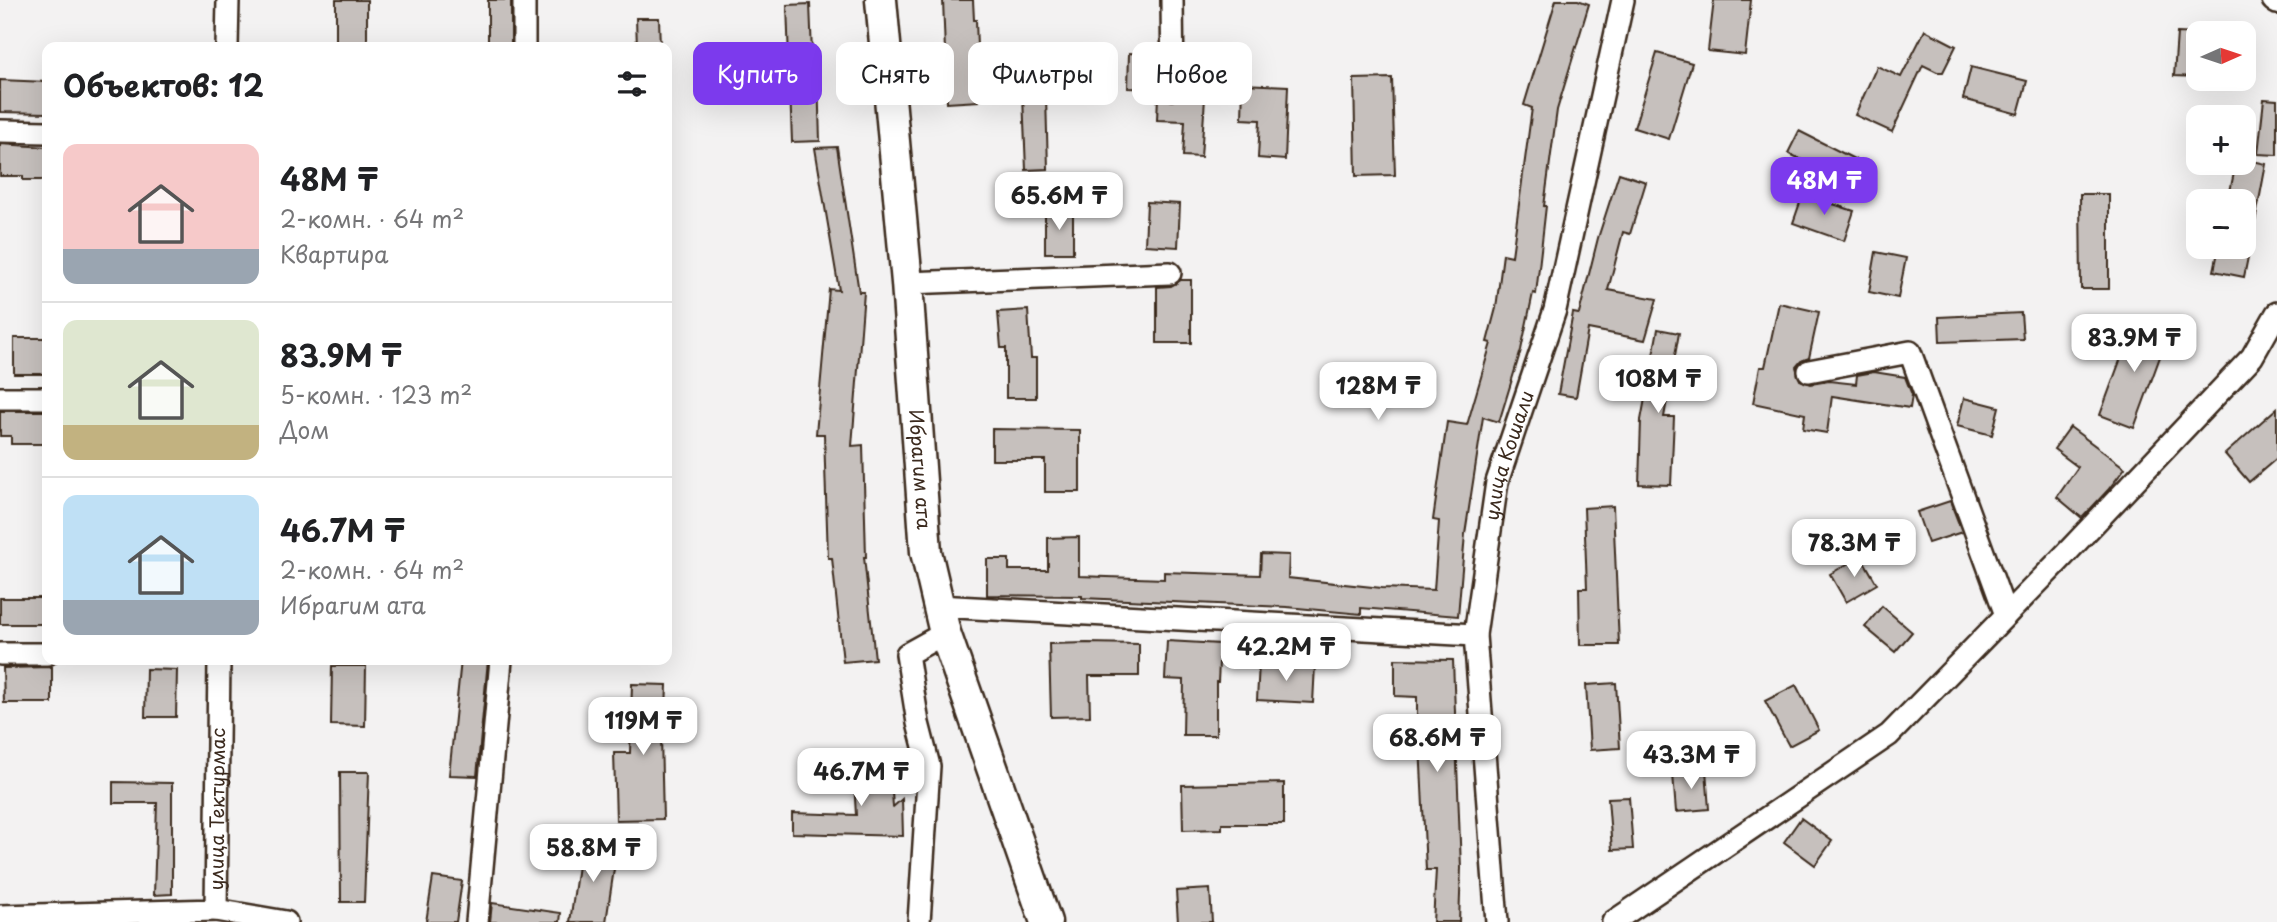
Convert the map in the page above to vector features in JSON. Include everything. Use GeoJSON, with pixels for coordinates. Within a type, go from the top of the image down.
{"type":"FeatureCollection","features":[{"type":"Feature","properties":{"kind":"street"},"geometry":{"type":"LineString","coordinates":[[227,42],[228,0]]}},
{"type":"Feature","properties":{"kind":"street"},"geometry":{"type":"LineString","coordinates":[[524,0],[524,42]]}},
{"type":"Feature","properties":{"kind":"street","name":"Ибрагим ата"},"geometry":{"type":"LineString","coordinates":[[881,0],[907,283],[926,552],[941,620],[1046,922]]}},
{"type":"Feature","properties":{"kind":"street"},"geometry":{"type":"LineString","coordinates":[[1172,0],[1172,42]]}},
{"type":"Feature","properties":{"kind":"street","name":"улица Кошали"},"geometry":{"type":"LineString","coordinates":[[1497,922],[1475,635],[1497,482],[1555,310],[1623,0]]}},
{"type":"Feature","properties":{"kind":"street"},"geometry":{"type":"LineString","coordinates":[[0,131],[42,132]]}},
{"type":"Feature","properties":{"kind":"street"},"geometry":{"type":"LineString","coordinates":[[907,283],[1170,273]]}},
{"type":"Feature","properties":{"kind":"street"},"geometry":{"type":"LineString","coordinates":[[1613,922],[1889,736],[2252,357],[2277,313]]}},
{"type":"Feature","properties":{"kind":"street"},"geometry":{"type":"LineString","coordinates":[[1809,371],[1910,352],[2006,615]]}},
{"type":"Feature","properties":{"kind":"street"},"geometry":{"type":"LineString","coordinates":[[0,398],[42,398]]}},
{"type":"Feature","properties":{"kind":"street"},"geometry":{"type":"LineString","coordinates":[[919,922],[929,766],[918,723],[907,654],[941,620],[1475,635]]}},
{"type":"Feature","properties":{"kind":"street"},"geometry":{"type":"LineString","coordinates":[[0,654],[42,654]]}},
{"type":"Feature","properties":{"kind":"street","name":"улица Тектурмас"},"geometry":{"type":"LineString","coordinates":[[0,916],[216,910],[219,665]]}},
{"type":"Feature","properties":{"kind":"street"},"geometry":{"type":"LineString","coordinates":[[477,922],[501,665]]}},
{"type":"Feature","properties":{"kind":"street"},"geometry":{"type":"LineString","coordinates":[[216,910],[286,922]]}},
{"type":"Feature","properties":{"kind":"building"},"geometry":{"type":"Polygon","coordinates":[[[336,0],[367,0],[367,42],[336,42],[336,0]]]}},
{"type":"Feature","properties":{"kind":"building"},"geometry":{"type":"Polygon","coordinates":[[[488,0],[511,0],[511,42],[488,42],[488,0]]]}},
{"type":"Feature","properties":{"kind":"building"},"geometry":{"type":"Polygon","coordinates":[[[943,0],[973,0],[977,42],[968,42],[968,102],[954,103],[954,42],[945,42],[943,0]]]}},
{"type":"Feature","properties":{"kind":"building"},"geometry":{"type":"Polygon","coordinates":[[[1556,0],[1578,0],[1589,4],[1557,110],[1536,294],[1533,293],[1521,350],[1499,422],[1483,417],[1465,534],[1458,616],[1361,608],[1361,614],[1287,607],[1082,596],[987,595],[987,559],[1009,559],[1009,570],[1048,570],[1048,538],[1079,537],[1079,576],[1164,579],[1164,572],[1260,575],[1261,554],[1289,555],[1288,578],[1382,588],[1434,590],[1439,521],[1433,520],[1447,422],[1467,425],[1491,343],[1487,342],[1496,308],[1503,254],[1512,256],[1532,108],[1524,105],[1556,0]]]}},
{"type":"Feature","properties":{"kind":"building"},"geometry":{"type":"Polygon","coordinates":[[[1714,0],[1751,0],[1745,55],[1708,51],[1714,0]]]}},
{"type":"Feature","properties":{"kind":"building"},"geometry":{"type":"Polygon","coordinates":[[[810,4],[812,42],[788,42],[787,5],[810,4]]]}},
{"type":"Feature","properties":{"kind":"building"},"geometry":{"type":"Polygon","coordinates":[[[636,18],[659,18],[660,42],[637,42],[636,18]]]}},
{"type":"Feature","properties":{"kind":"building"},"geometry":{"type":"Polygon","coordinates":[[[1925,30],[1956,46],[1943,72],[1923,65],[1892,132],[1855,115],[1877,66],[1901,77],[1925,30]]]}},
{"type":"Feature","properties":{"kind":"building"},"geometry":{"type":"Polygon","coordinates":[[[2177,33],[2186,33],[2186,76],[2174,76],[2177,33]]]}},
{"type":"Feature","properties":{"kind":"building"},"geometry":{"type":"Polygon","coordinates":[[[1129,53],[1132,53],[1132,88],[1128,88],[1129,53]]]}},
{"type":"Feature","properties":{"kind":"building"},"geometry":{"type":"Polygon","coordinates":[[[1657,53],[1692,63],[1669,139],[1634,128],[1657,53]]]}},
{"type":"Feature","properties":{"kind":"building"},"geometry":{"type":"Polygon","coordinates":[[[1971,67],[2027,81],[2018,114],[1963,99],[1971,67]]]}},
{"type":"Feature","properties":{"kind":"building"},"geometry":{"type":"Polygon","coordinates":[[[1392,78],[1395,175],[1356,176],[1354,79],[1392,78]]]}},
{"type":"Feature","properties":{"kind":"building"},"geometry":{"type":"Polygon","coordinates":[[[0,80],[42,82],[42,113],[0,112],[0,80]]]}},
{"type":"Feature","properties":{"kind":"building"},"geometry":{"type":"Polygon","coordinates":[[[1252,84],[1288,86],[1285,160],[1258,158],[1260,120],[1242,119],[1242,105],[1252,105],[1252,84]]]}},
{"type":"Feature","properties":{"kind":"building"},"geometry":{"type":"Polygon","coordinates":[[[2264,99],[2277,100],[2277,155],[2258,154],[2264,99]]]}},
{"type":"Feature","properties":{"kind":"building"},"geometry":{"type":"Polygon","coordinates":[[[791,105],[819,105],[820,141],[792,142],[791,105]]]}},
{"type":"Feature","properties":{"kind":"building"},"geometry":{"type":"Polygon","coordinates":[[[1023,105],[1046,105],[1048,169],[1026,170],[1023,105]]]}},
{"type":"Feature","properties":{"kind":"building"},"geometry":{"type":"Polygon","coordinates":[[[1158,105],[1205,105],[1201,157],[1183,156],[1185,121],[1157,120],[1158,105]]]}},
{"type":"Feature","properties":{"kind":"building"},"geometry":{"type":"Polygon","coordinates":[[[1799,131],[1872,168],[1861,190],[1788,153],[1799,131]]]}},
{"type":"Feature","properties":{"kind":"building"},"geometry":{"type":"Polygon","coordinates":[[[0,144],[42,147],[42,180],[23,180],[23,176],[0,176],[0,144]]]}},
{"type":"Feature","properties":{"kind":"building"},"geometry":{"type":"Polygon","coordinates":[[[837,147],[859,292],[864,292],[852,446],[863,445],[864,557],[875,659],[843,662],[832,558],[828,558],[824,434],[816,434],[829,289],[839,290],[815,148],[837,147]]]}},
{"type":"Feature","properties":{"kind":"building"},"geometry":{"type":"Polygon","coordinates":[[[2256,162],[2266,164],[2256,217],[2256,189],[2231,189],[2233,175],[2256,175],[2256,162]]]}},
{"type":"Feature","properties":{"kind":"building"},"geometry":{"type":"Polygon","coordinates":[[[1619,173],[1646,182],[1630,234],[1623,232],[1608,290],[1657,299],[1645,340],[1588,329],[1576,397],[1558,394],[1573,313],[1579,314],[1598,238],[1619,173]]]}},
{"type":"Feature","properties":{"kind":"building"},"geometry":{"type":"Polygon","coordinates":[[[1803,194],[1854,211],[1844,241],[1793,223],[1803,194]]]}},
{"type":"Feature","properties":{"kind":"building"},"geometry":{"type":"Polygon","coordinates":[[[2080,194],[2109,194],[2109,289],[2081,289],[2080,194]]]}},
{"type":"Feature","properties":{"kind":"building"},"geometry":{"type":"Polygon","coordinates":[[[1147,202],[1180,204],[1178,247],[1145,245],[1147,202]]]}},
{"type":"Feature","properties":{"kind":"building"},"geometry":{"type":"Polygon","coordinates":[[[1045,212],[1073,212],[1073,253],[1045,253],[1045,212]]]}},
{"type":"Feature","properties":{"kind":"building"},"geometry":{"type":"Polygon","coordinates":[[[1876,252],[1906,258],[1898,298],[1869,292],[1876,252]]]}},
{"type":"Feature","properties":{"kind":"building"},"geometry":{"type":"Polygon","coordinates":[[[2216,259],[2248,259],[2244,277],[2214,271],[2216,259]]]}},
{"type":"Feature","properties":{"kind":"building"},"geometry":{"type":"Polygon","coordinates":[[[1181,280],[1191,280],[1191,343],[1157,343],[1157,287],[1171,286],[1181,280]]]}},
{"type":"Feature","properties":{"kind":"building"},"geometry":{"type":"Polygon","coordinates":[[[1779,303],[1819,312],[1809,358],[1796,367],[1800,380],[1811,384],[1829,381],[1856,384],[1857,375],[1874,372],[1905,377],[1912,395],[1910,408],[1832,396],[1827,433],[1803,429],[1805,414],[1753,403],[1760,367],[1765,367],[1779,303]]]}},
{"type":"Feature","properties":{"kind":"building"},"geometry":{"type":"Polygon","coordinates":[[[1028,310],[1031,358],[1036,358],[1036,398],[1006,398],[1006,348],[1001,348],[998,312],[1028,310]]]}},
{"type":"Feature","properties":{"kind":"building"},"geometry":{"type":"Polygon","coordinates":[[[2021,313],[2023,339],[1940,342],[1939,317],[2021,313]]]}},
{"type":"Feature","properties":{"kind":"building"},"geometry":{"type":"Polygon","coordinates":[[[2135,320],[2169,332],[2134,428],[2100,415],[2135,320]]]}},
{"type":"Feature","properties":{"kind":"building"},"geometry":{"type":"Polygon","coordinates":[[[1658,329],[1679,333],[1664,417],[1674,417],[1671,485],[1639,484],[1641,420],[1658,329]]]}},
{"type":"Feature","properties":{"kind":"building"},"geometry":{"type":"Polygon","coordinates":[[[14,338],[42,338],[42,374],[14,374],[14,338]]]}},
{"type":"Feature","properties":{"kind":"building"},"geometry":{"type":"Polygon","coordinates":[[[1964,398],[1999,407],[1992,435],[1957,426],[1964,398]]]}},
{"type":"Feature","properties":{"kind":"building"},"geometry":{"type":"Polygon","coordinates":[[[2277,408],[2277,458],[2249,482],[2225,454],[2277,408]]]}},
{"type":"Feature","properties":{"kind":"building"},"geometry":{"type":"Polygon","coordinates":[[[0,411],[42,411],[42,444],[11,444],[11,436],[0,436],[0,411]]]}},
{"type":"Feature","properties":{"kind":"building"},"geometry":{"type":"Polygon","coordinates":[[[2070,427],[2125,468],[2082,518],[2057,497],[2078,467],[2054,449],[2070,427]]]}},
{"type":"Feature","properties":{"kind":"building"},"geometry":{"type":"Polygon","coordinates":[[[992,429],[1080,430],[1080,492],[1045,492],[1045,460],[992,460],[992,429]]]}},
{"type":"Feature","properties":{"kind":"building"},"geometry":{"type":"Polygon","coordinates":[[[1950,501],[1962,532],[1928,543],[1917,512],[1950,501]]]}},
{"type":"Feature","properties":{"kind":"building"},"geometry":{"type":"Polygon","coordinates":[[[1613,506],[1619,645],[1580,645],[1579,588],[1587,588],[1584,508],[1613,506]]]}},
{"type":"Feature","properties":{"kind":"building"},"geometry":{"type":"Polygon","coordinates":[[[1861,556],[1877,584],[1846,602],[1830,574],[1861,556]]]}},
{"type":"Feature","properties":{"kind":"building"},"geometry":{"type":"Polygon","coordinates":[[[0,598],[42,598],[42,624],[0,624],[0,598]]]}},
{"type":"Feature","properties":{"kind":"building"},"geometry":{"type":"Polygon","coordinates":[[[1882,606],[1912,632],[1895,652],[1865,627],[1882,606]]]}},
{"type":"Feature","properties":{"kind":"building"},"geometry":{"type":"Polygon","coordinates":[[[1167,641],[1220,644],[1216,682],[1216,735],[1183,735],[1184,680],[1165,679],[1167,641]]]}},
{"type":"Feature","properties":{"kind":"building"},"geometry":{"type":"Polygon","coordinates":[[[1049,644],[1139,644],[1139,676],[1089,676],[1090,716],[1051,717],[1049,644]]]}},
{"type":"Feature","properties":{"kind":"building"},"geometry":{"type":"Polygon","coordinates":[[[1395,659],[1453,660],[1461,868],[1459,922],[1433,922],[1436,870],[1426,870],[1420,744],[1417,744],[1417,697],[1395,696],[1395,659]]]}},
{"type":"Feature","properties":{"kind":"building"},"geometry":{"type":"Polygon","coordinates":[[[1259,663],[1315,665],[1313,703],[1257,700],[1259,663]]]}},
{"type":"Feature","properties":{"kind":"building"},"geometry":{"type":"Polygon","coordinates":[[[460,665],[488,665],[477,776],[449,775],[460,665]]]}},
{"type":"Feature","properties":{"kind":"building"},"geometry":{"type":"Polygon","coordinates":[[[332,666],[366,666],[365,726],[331,725],[332,666]]]}},
{"type":"Feature","properties":{"kind":"building"},"geometry":{"type":"Polygon","coordinates":[[[52,667],[52,703],[4,703],[3,668],[52,667]]]}},
{"type":"Feature","properties":{"kind":"building"},"geometry":{"type":"Polygon","coordinates":[[[146,669],[177,670],[176,717],[145,717],[146,669]]]}},
{"type":"Feature","properties":{"kind":"building"},"geometry":{"type":"Polygon","coordinates":[[[1616,683],[1620,748],[1590,750],[1586,685],[1616,683]]]}},
{"type":"Feature","properties":{"kind":"building"},"geometry":{"type":"Polygon","coordinates":[[[632,684],[667,685],[665,736],[661,736],[663,819],[616,820],[614,753],[630,753],[632,684]]]}},
{"type":"Feature","properties":{"kind":"building"},"geometry":{"type":"Polygon","coordinates":[[[1796,685],[1819,730],[1789,746],[1765,701],[1796,685]]]}},
{"type":"Feature","properties":{"kind":"building"},"geometry":{"type":"Polygon","coordinates":[[[890,761],[893,807],[902,799],[903,836],[792,833],[792,813],[856,815],[853,764],[890,761]]]}},
{"type":"Feature","properties":{"kind":"building"},"geometry":{"type":"Polygon","coordinates":[[[1706,770],[1709,809],[1676,812],[1673,774],[1706,770]]]}},
{"type":"Feature","properties":{"kind":"building"},"geometry":{"type":"Polygon","coordinates":[[[340,772],[369,772],[364,902],[341,902],[340,772]]]}},
{"type":"Feature","properties":{"kind":"building"},"geometry":{"type":"Polygon","coordinates":[[[113,782],[172,783],[172,894],[154,895],[157,803],[113,803],[113,782]]]}},
{"type":"Feature","properties":{"kind":"building"},"geometry":{"type":"Polygon","coordinates":[[[1284,783],[1284,824],[1222,824],[1222,829],[1183,830],[1182,785],[1284,783]]]}},
{"type":"Feature","properties":{"kind":"building"},"geometry":{"type":"Polygon","coordinates":[[[1629,797],[1633,849],[1612,850],[1608,798],[1629,797]]]}},
{"type":"Feature","properties":{"kind":"building"},"geometry":{"type":"Polygon","coordinates":[[[1801,818],[1832,841],[1815,865],[1784,842],[1801,818]]]}},
{"type":"Feature","properties":{"kind":"building"},"geometry":{"type":"Polygon","coordinates":[[[581,844],[617,849],[606,922],[570,922],[581,844]]]}},
{"type":"Feature","properties":{"kind":"building"},"geometry":{"type":"Polygon","coordinates":[[[433,877],[462,881],[456,922],[426,922],[433,877]]]}},
{"type":"Feature","properties":{"kind":"building"},"geometry":{"type":"Polygon","coordinates":[[[1210,889],[1212,922],[1178,922],[1176,891],[1210,889]]]}},
{"type":"Feature","properties":{"kind":"building"},"geometry":{"type":"Polygon","coordinates":[[[492,903],[561,913],[560,922],[490,922],[492,903]]]}}]}
